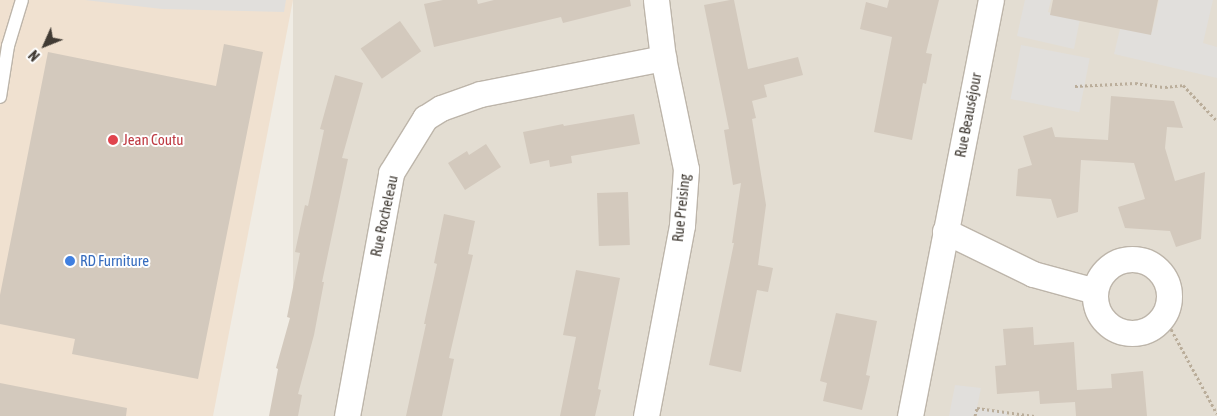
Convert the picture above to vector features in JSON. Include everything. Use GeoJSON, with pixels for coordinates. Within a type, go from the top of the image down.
{"type":"FeatureCollection","features":[{"type":"Feature","properties":{"kind":"street","name":"Rue Preising"},"geometry":{"type":"LineString","coordinates":[[646,416],[682,225],[686,169],[663,58],[656,0]]}},
{"type":"Feature","properties":{"kind":"street","name":"Rue Beauséjour"},"geometry":{"type":"LineString","coordinates":[[910,416],[944,231],[991,0]]}},
{"type":"Feature","properties":{"kind":"street","name":"Rue Rocheleau"},"geometry":{"type":"LineString","coordinates":[[347,416],[391,174],[425,118],[441,108],[480,94],[663,58]]}},
{"type":"Feature","properties":{"kind":"street"},"geometry":{"type":"LineString","coordinates":[[944,231],[1033,274],[1095,291]]}},
{"type":"Feature","properties":{"kind":"street"},"geometry":{"type":"LineString","coordinates":[[1130,258],[1145,260],[1162,272],[1169,286],[1170,300],[1164,316],[1155,326],[1137,334],[1124,333],[1112,328],[1103,319],[1096,304],[1095,291],[1102,274],[1117,261],[1130,258]]}},
{"type":"Feature","properties":{"kind":"lane"},"geometry":{"type":"LineString","coordinates":[[0,97],[8,46],[22,0]]}},
{"type":"Feature","properties":{"kind":"path"},"geometry":{"type":"LineString","coordinates":[[1075,86],[1135,83],[1165,87],[1183,85],[1217,121]]}},
{"type":"Feature","properties":{"kind":"path"},"geometry":{"type":"LineString","coordinates":[[1164,316],[1217,414]]}},
{"type":"Feature","properties":{"kind":"path"},"geometry":{"type":"LineString","coordinates":[[975,416],[977,408],[1034,416]]}},
{"type":"Feature","properties":{"kind":"shaded area"},"geometry":{"type":"Polygon","coordinates":[[[0,0],[293,0],[213,416],[0,416],[0,0]]]}},
{"type":"Feature","properties":{"kind":"shaded area"},"geometry":{"type":"Polygon","coordinates":[[[85,0],[286,0],[284,12],[162,9],[85,0]]]}},
{"type":"Feature","properties":{"kind":"shaded area"},"geometry":{"type":"Polygon","coordinates":[[[293,0],[1217,0],[1217,416],[293,416],[293,0]]]}},
{"type":"Feature","properties":{"kind":"shaded area"},"geometry":{"type":"Polygon","coordinates":[[[1025,0],[1051,0],[1048,12],[1080,19],[1074,49],[1017,36],[1025,0]]]}},
{"type":"Feature","properties":{"kind":"shaded area"},"geometry":{"type":"Polygon","coordinates":[[[1159,0],[1213,0],[1203,43],[1217,47],[1217,78],[1114,54],[1121,25],[1152,32],[1159,0]]]}},
{"type":"Feature","properties":{"kind":"shaded area"},"geometry":{"type":"Polygon","coordinates":[[[1021,45],[1090,58],[1079,112],[1011,99],[1021,45]]]}},
{"type":"Feature","properties":{"kind":"shaded area"},"geometry":{"type":"Polygon","coordinates":[[[955,385],[981,388],[977,408],[1007,412],[1007,416],[949,416],[955,385]]]}},
{"type":"Feature","properties":{"kind":"building"},"geometry":{"type":"Polygon","coordinates":[[[443,0],[477,0],[478,4],[494,0],[630,0],[631,6],[563,23],[561,17],[434,47],[424,4],[443,0]]]}},
{"type":"Feature","properties":{"kind":"building"},"geometry":{"type":"Polygon","coordinates":[[[734,0],[748,69],[798,57],[803,75],[764,85],[767,97],[752,101],[756,118],[752,119],[766,205],[758,265],[773,268],[768,292],[757,290],[741,372],[709,365],[734,243],[732,243],[741,183],[733,185],[724,130],[729,129],[704,5],[734,0]]]}},
{"type":"Feature","properties":{"kind":"building"},"geometry":{"type":"Polygon","coordinates":[[[889,0],[939,0],[926,53],[932,54],[926,84],[923,83],[912,140],[874,132],[892,37],[860,29],[866,2],[887,8],[889,0]]]}},
{"type":"Feature","properties":{"kind":"building"},"geometry":{"type":"Polygon","coordinates":[[[1053,0],[1158,0],[1151,35],[1050,15],[1053,0]]]}},
{"type":"Feature","properties":{"kind":"building"},"geometry":{"type":"Polygon","coordinates":[[[400,21],[421,51],[382,79],[361,49],[400,21]]]}},
{"type":"Feature","properties":{"kind":"building"},"geometry":{"type":"Polygon","coordinates":[[[224,44],[263,52],[198,379],[72,354],[75,339],[0,324],[0,295],[48,52],[216,86],[224,44]]]}},
{"type":"Feature","properties":{"kind":"building"},"geometry":{"type":"Polygon","coordinates":[[[335,75],[363,83],[342,158],[348,159],[322,282],[324,282],[314,335],[298,394],[302,395],[298,416],[269,416],[278,369],[276,368],[290,318],[287,317],[300,253],[295,252],[305,205],[308,206],[324,130],[320,129],[335,75]]]}},
{"type":"Feature","properties":{"kind":"building"},"geometry":{"type":"Polygon","coordinates":[[[1111,96],[1174,101],[1183,128],[1167,127],[1165,148],[1175,181],[1205,172],[1201,239],[1176,247],[1170,231],[1125,228],[1118,207],[1145,199],[1134,163],[1081,160],[1078,212],[1057,218],[1051,199],[1016,196],[1018,169],[1032,165],[1023,136],[1052,127],[1055,137],[1108,140],[1111,96]]]}},
{"type":"Feature","properties":{"kind":"building"},"geometry":{"type":"Polygon","coordinates":[[[634,114],[640,144],[571,156],[572,163],[550,167],[549,160],[530,164],[523,132],[634,114]]]}},
{"type":"Feature","properties":{"kind":"building"},"geometry":{"type":"Polygon","coordinates":[[[486,144],[501,167],[465,190],[448,163],[467,151],[469,155],[486,144]]]}},
{"type":"Feature","properties":{"kind":"building"},"geometry":{"type":"Polygon","coordinates":[[[628,192],[630,245],[599,246],[597,193],[628,192]]]}},
{"type":"Feature","properties":{"kind":"building"},"geometry":{"type":"Polygon","coordinates":[[[444,214],[475,221],[468,254],[473,255],[449,358],[454,359],[442,416],[406,416],[426,324],[424,324],[437,264],[434,263],[444,214]]]}},
{"type":"Feature","properties":{"kind":"building"},"geometry":{"type":"Polygon","coordinates":[[[576,270],[620,278],[598,389],[601,390],[595,416],[560,416],[576,337],[563,335],[576,270]]]}},
{"type":"Feature","properties":{"kind":"building"},"geometry":{"type":"Polygon","coordinates":[[[836,313],[877,321],[866,375],[870,376],[862,410],[823,401],[827,383],[820,381],[836,313]]]}},
{"type":"Feature","properties":{"kind":"building"},"geometry":{"type":"Polygon","coordinates":[[[1033,327],[1034,345],[1074,342],[1077,390],[1112,388],[1111,374],[1143,371],[1147,416],[1076,416],[1075,402],[1040,404],[1039,391],[997,394],[995,366],[1006,365],[1003,329],[1033,327]]]}},
{"type":"Feature","properties":{"kind":"building"},"geometry":{"type":"Polygon","coordinates":[[[0,383],[127,408],[126,416],[0,416],[0,383]]]}},
{"type":"Feature","properties":{"kind":"place","name":"Jean Coutu"},"geometry":{"type":"Point","coordinates":[113,140]}},
{"type":"Feature","properties":{"kind":"place","name":"RD Furniture"},"geometry":{"type":"Point","coordinates":[70,261]}}]}
